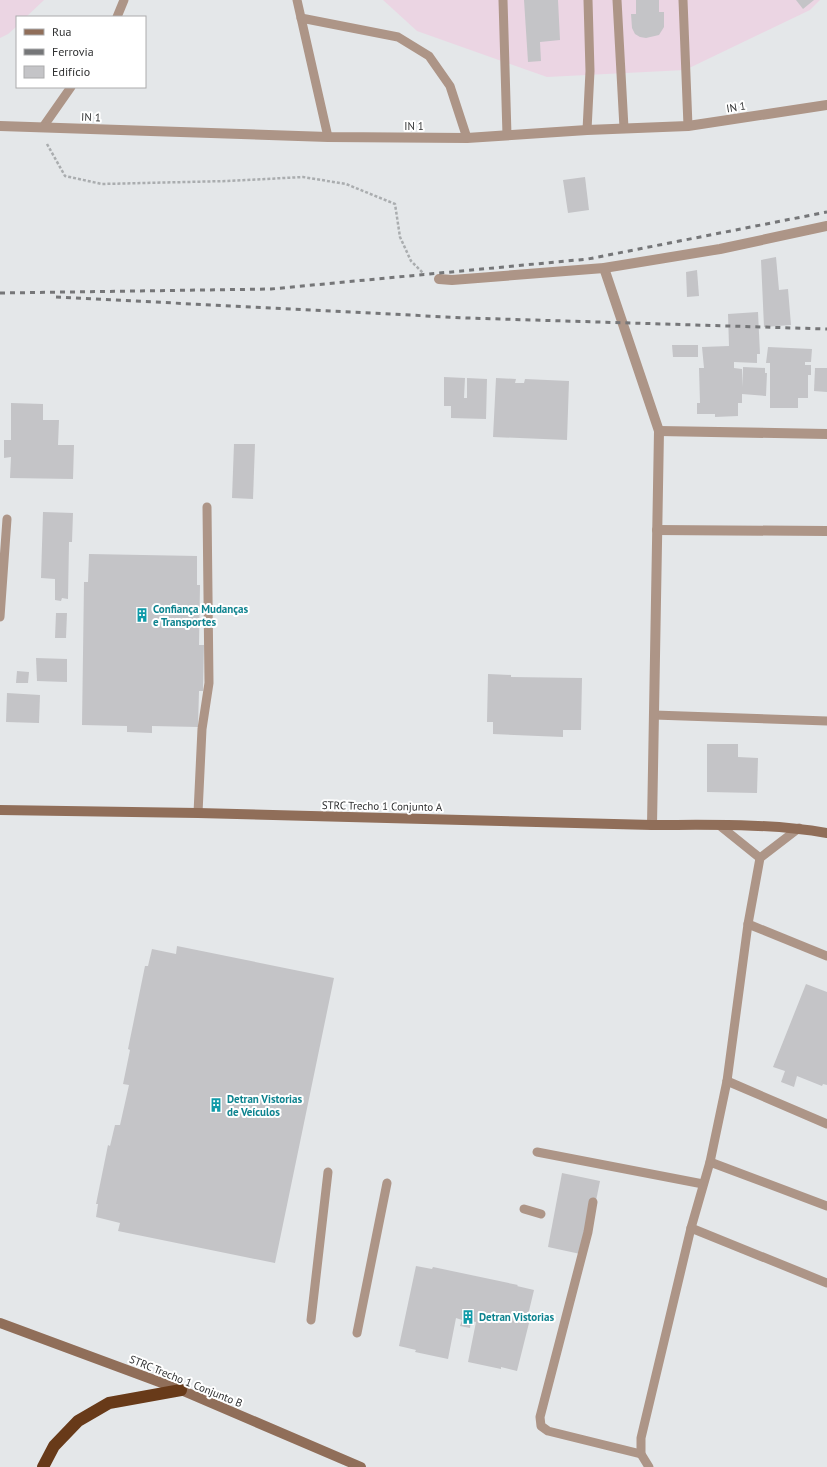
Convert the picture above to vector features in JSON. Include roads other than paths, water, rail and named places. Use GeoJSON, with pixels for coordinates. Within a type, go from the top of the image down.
{"type":"FeatureCollection","features":[{"type":"Feature","properties":{"kind":"highway"},"geometry":{"type":"LineString","coordinates":[[43,1467],[54,1446],[78,1421],[109,1403],[181,1390]]}},
{"type":"Feature","properties":{"kind":"main road","name":"STRC Trecho 1 Conjunto A"},"geometry":{"type":"LineString","coordinates":[[0,810],[198,813],[652,825],[763,826],[799,828],[827,833]]}},
{"type":"Feature","properties":{"kind":"main road","name":"STRC Trecho 1 Conjunto B"},"geometry":{"type":"LineString","coordinates":[[0,1322],[181,1390],[361,1467]]}},
{"type":"Feature","properties":{"kind":"street","name":"IN 1"},"geometry":{"type":"LineString","coordinates":[[0,126],[328,137],[467,138],[587,130],[688,126],[827,105]]}},
{"type":"Feature","properties":{"kind":"street"},"geometry":{"type":"LineString","coordinates":[[439,279],[452,280],[604,268],[720,249],[827,226]]}},
{"type":"Feature","properties":{"kind":"street"},"geometry":{"type":"LineString","coordinates":[[604,268],[658,431],[652,825]]}},
{"type":"Feature","properties":{"kind":"street"},"geometry":{"type":"LineString","coordinates":[[658,431],[827,434]]}},
{"type":"Feature","properties":{"kind":"street"},"geometry":{"type":"LineString","coordinates":[[657,530],[827,531]]}},
{"type":"Feature","properties":{"kind":"lane"},"geometry":{"type":"LineString","coordinates":[[117,16],[124,0]]}},
{"type":"Feature","properties":{"kind":"lane"},"geometry":{"type":"LineString","coordinates":[[297,0],[328,137]]}},
{"type":"Feature","properties":{"kind":"lane"},"geometry":{"type":"LineString","coordinates":[[503,0],[507,135]]}},
{"type":"Feature","properties":{"kind":"lane"},"geometry":{"type":"LineString","coordinates":[[587,130],[590,71],[588,0]]}},
{"type":"Feature","properties":{"kind":"lane"},"geometry":{"type":"LineString","coordinates":[[617,0],[624,128]]}},
{"type":"Feature","properties":{"kind":"lane"},"geometry":{"type":"LineString","coordinates":[[683,0],[688,126]]}},
{"type":"Feature","properties":{"kind":"lane"},"geometry":{"type":"LineString","coordinates":[[301,18],[398,37],[429,56],[450,86],[467,138]]}},
{"type":"Feature","properties":{"kind":"lane"},"geometry":{"type":"LineString","coordinates":[[43,127],[70,88]]}},
{"type":"Feature","properties":{"kind":"lane"},"geometry":{"type":"LineString","coordinates":[[198,813],[202,729],[209,682],[207,507]]}},
{"type":"Feature","properties":{"kind":"lane"},"geometry":{"type":"LineString","coordinates":[[0,617],[7,519]]}},
{"type":"Feature","properties":{"kind":"lane"},"geometry":{"type":"LineString","coordinates":[[654,714],[827,721]]}},
{"type":"Feature","properties":{"kind":"lane"},"geometry":{"type":"LineString","coordinates":[[719,825],[760,858]]}},
{"type":"Feature","properties":{"kind":"lane"},"geometry":{"type":"LineString","coordinates":[[649,1467],[641,1454],[641,1438],[684,1255],[710,1162],[727,1081],[748,924],[760,858],[799,828]]}},
{"type":"Feature","properties":{"kind":"lane"},"geometry":{"type":"LineString","coordinates":[[748,924],[827,956]]}},
{"type":"Feature","properties":{"kind":"lane"},"geometry":{"type":"LineString","coordinates":[[727,1081],[827,1124]]}},
{"type":"Feature","properties":{"kind":"lane"},"geometry":{"type":"LineString","coordinates":[[537,1152],[703,1184]]}},
{"type":"Feature","properties":{"kind":"lane"},"geometry":{"type":"LineString","coordinates":[[710,1162],[827,1206]]}},
{"type":"Feature","properties":{"kind":"lane"},"geometry":{"type":"LineString","coordinates":[[310,1320],[328,1172]]}},
{"type":"Feature","properties":{"kind":"lane"},"geometry":{"type":"LineString","coordinates":[[357,1333],[387,1183]]}},
{"type":"Feature","properties":{"kind":"lane"},"geometry":{"type":"LineString","coordinates":[[593,1202],[588,1232],[540,1417],[541,1426],[548,1431],[641,1454]]}},
{"type":"Feature","properties":{"kind":"lane"},"geometry":{"type":"LineString","coordinates":[[524,1209],[541,1214]]}},
{"type":"Feature","properties":{"kind":"lane"},"geometry":{"type":"LineString","coordinates":[[691,1228],[827,1283]]}},
{"type":"Feature","properties":{"kind":"railway"},"geometry":{"type":"LineString","coordinates":[[0,293],[271,289],[588,259],[827,212]]}},
{"type":"Feature","properties":{"kind":"railway"},"geometry":{"type":"LineString","coordinates":[[56,297],[467,318],[827,329]]}},
{"type":"Feature","properties":{"kind":"place","name":"Confiança Mudanças e Transportes"},"geometry":{"type":"Point","coordinates":[142,615]}},
{"type":"Feature","properties":{"kind":"place","name":"Detran Vistorias de Veículos"},"geometry":{"type":"Point","coordinates":[216,1105]}},
{"type":"Feature","properties":{"kind":"place","name":"Detran Vistorias"},"geometry":{"type":"Point","coordinates":[468,1317]}}]}
